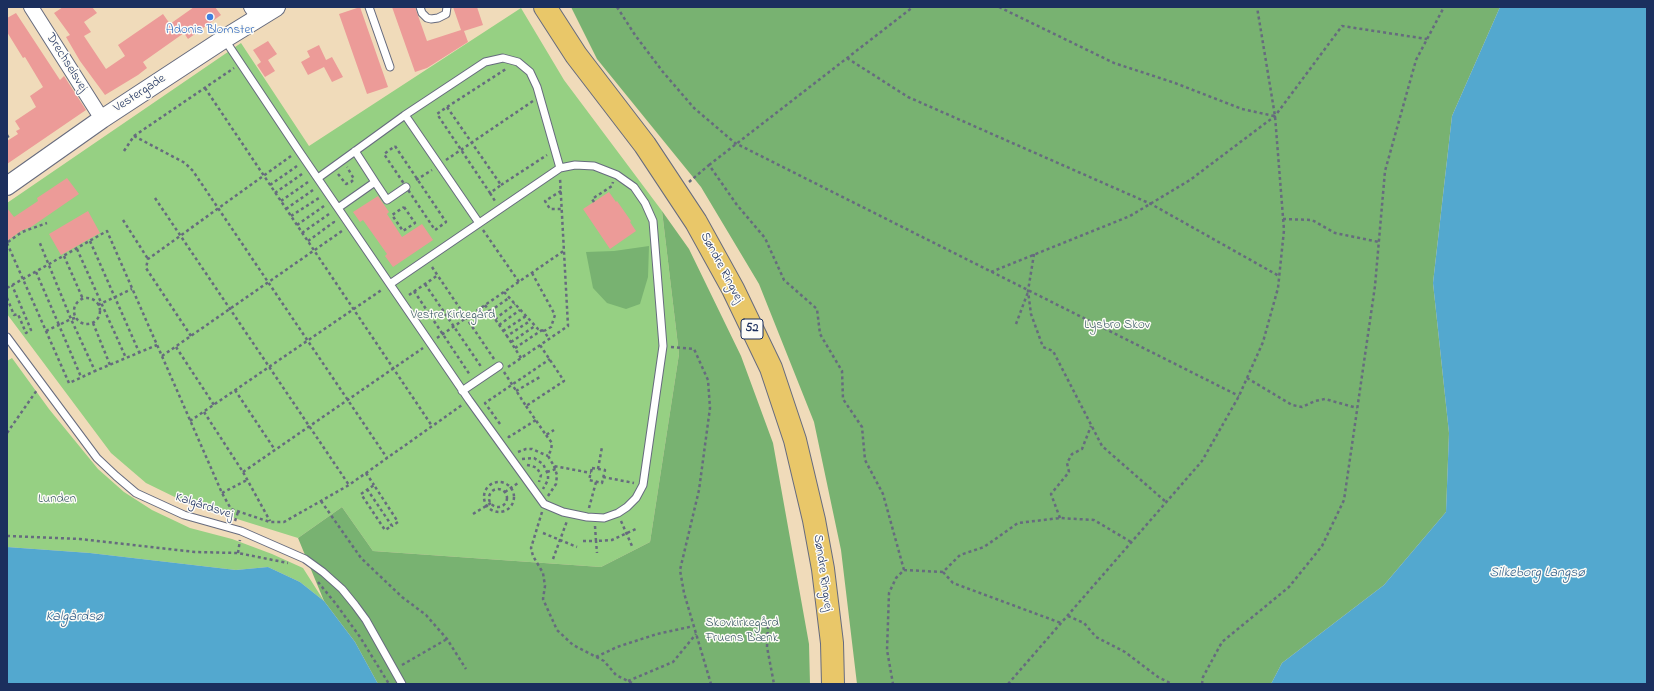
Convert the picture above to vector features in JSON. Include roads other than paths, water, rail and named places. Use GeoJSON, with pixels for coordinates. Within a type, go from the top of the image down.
{"type":"FeatureCollection","features":[{"type":"Feature","properties":{"kind":"main road","name":"Søndre Ringvej"},"geometry":{"type":"LineString","coordinates":[[545,7],[576,55],[645,145],[696,222],[736,295],[771,368],[794,440],[814,520],[832,643],[833,684]]}},
{"type":"Feature","properties":{"kind":"street","name":"Drechselsvej"},"geometry":{"type":"LineString","coordinates":[[31,7],[102,119]]}},
{"type":"Feature","properties":{"kind":"street","name":"Vestergade"},"geometry":{"type":"LineString","coordinates":[[7,186],[102,119],[224,39],[255,12],[276,7]]}},
{"type":"Feature","properties":{"kind":"lane"},"geometry":{"type":"LineString","coordinates":[[369,7],[390,67]]}},
{"type":"Feature","properties":{"kind":"lane"},"geometry":{"type":"LineString","coordinates":[[420,7],[422,13],[431,20],[446,14],[447,7]]}},
{"type":"Feature","properties":{"kind":"lane"},"geometry":{"type":"LineString","coordinates":[[224,39],[468,400],[544,504],[587,517],[604,518],[627,508],[636,498],[643,485],[663,346],[653,221],[645,203],[634,187],[614,174],[594,166],[575,165],[560,168],[390,284]]}},
{"type":"Feature","properties":{"kind":"lane"},"geometry":{"type":"LineString","coordinates":[[318,178],[405,115],[485,62],[503,58],[518,62],[530,72],[540,96],[560,168]]}},
{"type":"Feature","properties":{"kind":"lane"},"geometry":{"type":"LineString","coordinates":[[405,115],[479,223]]}},
{"type":"Feature","properties":{"kind":"lane"},"geometry":{"type":"LineString","coordinates":[[355,151],[387,200],[406,187]]}},
{"type":"Feature","properties":{"kind":"lane"},"geometry":{"type":"LineString","coordinates":[[338,208],[375,182]]}},
{"type":"Feature","properties":{"kind":"lane","name":"Kalgårdsvej"},"geometry":{"type":"LineString","coordinates":[[7,337],[97,458],[136,493],[184,515],[241,531],[305,559],[323,572],[342,589],[355,605],[366,620],[402,684]]}},
{"type":"Feature","properties":{"kind":"lane"},"geometry":{"type":"LineString","coordinates":[[462,391],[499,366]]}},
{"type":"Feature","properties":{"kind":"water","name":"Silkeborg Langsø"},"geometry":{"type":"Polygon","coordinates":[[[1500,7],[1647,7],[1647,684],[1271,684],[1282,663],[1384,585],[1446,512],[1449,433],[1433,283],[1452,116],[1500,7]]]}},
{"type":"Feature","properties":{"kind":"water","name":"Kalgårdsø"},"geometry":{"type":"Polygon","coordinates":[[[7,547],[90,553],[236,570],[268,567],[300,582],[324,601],[355,642],[378,684],[7,684],[7,547]]]}},
{"type":"Feature","properties":{"kind":"place","name":"Adonis Blomster"},"geometry":{"type":"Point","coordinates":[210,17]}},
{"type":"Feature","properties":{"kind":"park label","name":"Vestre Kirkegård"},"geometry":{"type":"Point","coordinates":[453,316]}},
{"type":"Feature","properties":{"kind":"park label","name":"Lysbro Skov"},"geometry":{"type":"Point","coordinates":[1117,326]}},
{"type":"Feature","properties":{"kind":"park label","name":"Lunden"},"geometry":{"type":"Point","coordinates":[57,500]}},
{"type":"Feature","properties":{"kind":"park label","name":"Skovkirkegård Fruens Bænk"},"geometry":{"type":"Point","coordinates":[742,632]}}]}
